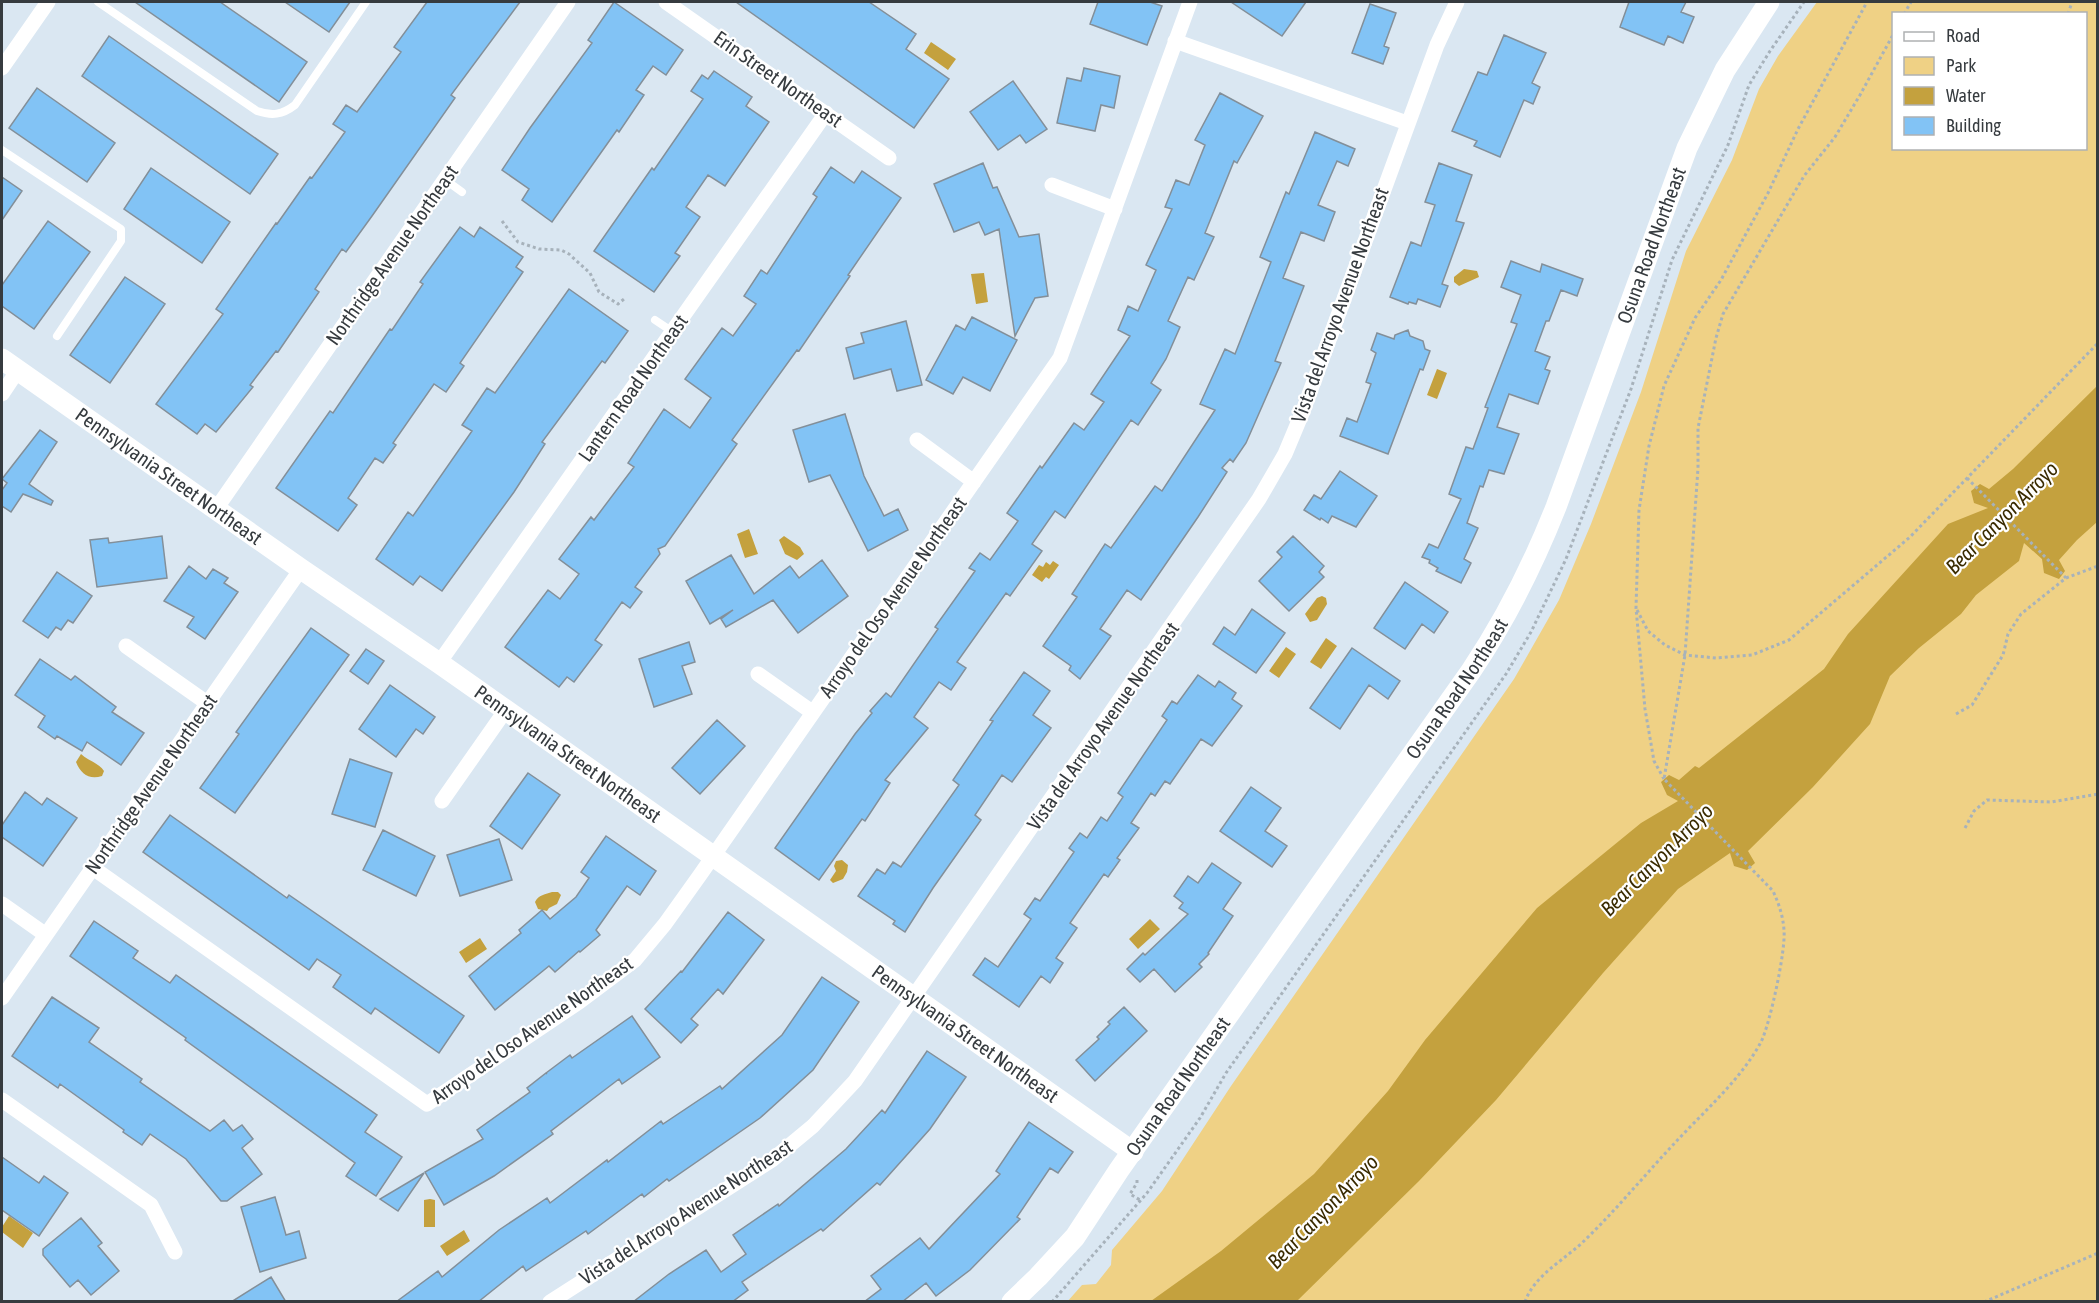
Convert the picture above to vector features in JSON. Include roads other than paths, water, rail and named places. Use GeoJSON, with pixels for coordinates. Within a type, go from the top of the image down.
{"type":"FeatureCollection","features":[{"type":"Feature","properties":{"kind":"street"},"geometry":{"type":"LineString","coordinates":[[2,68],[48,2]]}},
{"type":"Feature","properties":{"kind":"street","name":"Northridge Avenue Northeast"},"geometry":{"type":"LineString","coordinates":[[216,509],[568,2]]}},
{"type":"Feature","properties":{"kind":"street","name":"Erin Street Northeast"},"geometry":{"type":"LineString","coordinates":[[666,2],[889,158]]}},
{"type":"Feature","properties":{"kind":"street","name":"Arroyo del Oso Avenue Northeast"},"geometry":{"type":"LineString","coordinates":[[93,868],[427,1104],[579,1002],[635,960],[665,924],[1060,358],[1190,2]]}},
{"type":"Feature","properties":{"kind":"street","name":"Vista del Arroyo Avenue Northeast"},"geometry":{"type":"LineString","coordinates":[[550,1302],[772,1160],[813,1126],[855,1081],[914,998],[1259,499],[1285,454],[1303,411],[1407,123],[1456,2]]}},
{"type":"Feature","properties":{"kind":"street","name":"Osuna Road Northeast"},"geometry":{"type":"LineString","coordinates":[[1012,1302],[1075,1237],[1464,681],[1505,616],[1539,548],[1556,507],[1686,148],[1725,70],[1770,2]]}},
{"type":"Feature","properties":{"kind":"street"},"geometry":{"type":"LineString","coordinates":[[1175,41],[1407,123]]}},
{"type":"Feature","properties":{"kind":"street","name":"Lantern Road Northeast"},"geometry":{"type":"LineString","coordinates":[[440,663],[826,113]]}},
{"type":"Feature","properties":{"kind":"street"},"geometry":{"type":"LineString","coordinates":[[1052,185],[1115,209]]}},
{"type":"Feature","properties":{"kind":"street"},"geometry":{"type":"LineString","coordinates":[[2,394],[10,364]]}},
{"type":"Feature","properties":{"kind":"street","name":"Pennsylvania Street Northeast"},"geometry":{"type":"LineString","coordinates":[[10,364],[301,569],[440,663],[1133,1152]]}},
{"type":"Feature","properties":{"kind":"street","name":"Arroyo del Oso Avenue Northeast"},"geometry":{"type":"LineString","coordinates":[[916,440],[974,482]]}},
{"type":"Feature","properties":{"kind":"street","name":"Northridge Avenue Northeast"},"geometry":{"type":"LineString","coordinates":[[2,998],[301,569]]}},
{"type":"Feature","properties":{"kind":"street"},"geometry":{"type":"LineString","coordinates":[[126,646],[207,703]]}},
{"type":"Feature","properties":{"kind":"street","name":"Arroyo del Oso Avenue Northeast"},"geometry":{"type":"LineString","coordinates":[[758,674],[812,712]]}},
{"type":"Feature","properties":{"kind":"street"},"geometry":{"type":"LineString","coordinates":[[442,801],[505,711]]}},
{"type":"Feature","properties":{"kind":"street"},"geometry":{"type":"LineString","coordinates":[[2,904],[46,935]]}},
{"type":"Feature","properties":{"kind":"street"},"geometry":{"type":"LineString","coordinates":[[2,1100],[151,1205],[175,1252]]}},
{"type":"Feature","properties":{"kind":"lane"},"geometry":{"type":"LineString","coordinates":[[98,2],[257,111],[270,115],[286,112],[295,105],[366,2]]}},
{"type":"Feature","properties":{"kind":"lane"},"geometry":{"type":"LineString","coordinates":[[2,150],[121,229],[122,241],[57,336]]}},
{"type":"Feature","properties":{"kind":"lane"},"geometry":{"type":"LineString","coordinates":[[444,179],[462,192]]}},
{"type":"Feature","properties":{"kind":"lane"},"geometry":{"type":"LineString","coordinates":[[655,320],[672,332]]}},
{"type":"Feature","properties":{"kind":"water"},"geometry":{"type":"Polygon","coordinates":[[[931,42],[956,59],[948,70],[924,53],[931,42]]]}},
{"type":"Feature","properties":{"kind":"water"},"geometry":{"type":"Polygon","coordinates":[[[1464,269],[1477,271],[1479,277],[1459,286],[1454,282],[1454,277],[1464,269]]]}},
{"type":"Feature","properties":{"kind":"water"},"geometry":{"type":"Polygon","coordinates":[[[984,273],[988,302],[976,304],[971,274],[984,273]]]}},
{"type":"Feature","properties":{"kind":"water"},"geometry":{"type":"Polygon","coordinates":[[[1437,369],[1447,373],[1437,399],[1427,395],[1437,369]]]}},
{"type":"Feature","properties":{"kind":"water","name":"Bear Canyon Arroyo"},"geometry":{"type":"Polygon","coordinates":[[[2097,386],[2097,522],[2059,560],[2065,571],[2059,579],[2044,573],[2042,559],[2024,543],[2019,561],[1976,595],[1961,614],[1919,648],[1890,676],[1870,724],[1813,787],[1748,851],[1755,863],[1747,870],[1734,866],[1730,853],[1678,889],[1603,973],[1496,1100],[1419,1181],[1297,1301],[1151,1301],[1221,1251],[1314,1174],[1388,1091],[1425,1040],[1537,908],[1641,823],[1678,801],[1667,795],[1661,782],[1669,775],[1679,780],[1695,766],[1699,768],[1824,669],[1848,634],[1948,524],[1988,508],[1974,503],[1971,491],[1980,484],[1989,489],[2013,469],[2097,386]]]}},
{"type":"Feature","properties":{"kind":"water"},"geometry":{"type":"Polygon","coordinates":[[[749,529],[758,554],[745,558],[737,534],[749,529]]]}},
{"type":"Feature","properties":{"kind":"water"},"geometry":{"type":"Polygon","coordinates":[[[784,536],[800,547],[804,554],[797,560],[785,554],[779,540],[784,536]]]}},
{"type":"Feature","properties":{"kind":"water"},"geometry":{"type":"Polygon","coordinates":[[[1053,561],[1059,565],[1049,579],[1046,577],[1042,582],[1032,575],[1039,565],[1043,567],[1046,562],[1050,565],[1053,561]]]}},
{"type":"Feature","properties":{"kind":"water"},"geometry":{"type":"Polygon","coordinates":[[[1322,596],[1326,598],[1327,604],[1317,620],[1310,622],[1305,614],[1317,598],[1322,596]]]}},
{"type":"Feature","properties":{"kind":"water"},"geometry":{"type":"Polygon","coordinates":[[[1326,638],[1337,646],[1321,669],[1310,662],[1326,638]]]}},
{"type":"Feature","properties":{"kind":"water"},"geometry":{"type":"Polygon","coordinates":[[[1286,647],[1296,654],[1279,678],[1269,671],[1286,647]]]}},
{"type":"Feature","properties":{"kind":"water"},"geometry":{"type":"Polygon","coordinates":[[[81,754],[102,768],[104,771],[102,776],[89,776],[80,770],[76,762],[81,754]]]}},
{"type":"Feature","properties":{"kind":"water"},"geometry":{"type":"Polygon","coordinates":[[[842,860],[848,865],[847,872],[843,879],[833,883],[830,880],[836,871],[834,866],[836,861],[842,860]]]}},
{"type":"Feature","properties":{"kind":"water"},"geometry":{"type":"Polygon","coordinates":[[[552,892],[558,892],[561,895],[557,904],[547,911],[538,909],[536,900],[552,892]]]}},
{"type":"Feature","properties":{"kind":"water"},"geometry":{"type":"Polygon","coordinates":[[[1150,919],[1160,929],[1138,949],[1129,939],[1150,919]]]}},
{"type":"Feature","properties":{"kind":"water"},"geometry":{"type":"Polygon","coordinates":[[[480,938],[487,949],[466,963],[459,952],[480,938]]]}},
{"type":"Feature","properties":{"kind":"water"},"geometry":{"type":"Polygon","coordinates":[[[424,1200],[435,1200],[435,1227],[424,1227],[424,1200]]]}},
{"type":"Feature","properties":{"kind":"water"},"geometry":{"type":"Polygon","coordinates":[[[9,1216],[33,1233],[23,1248],[2,1232],[2,1227],[9,1216]]]}},
{"type":"Feature","properties":{"kind":"water"},"geometry":{"type":"Polygon","coordinates":[[[464,1230],[470,1241],[447,1256],[440,1246],[464,1230]]]}}]}
